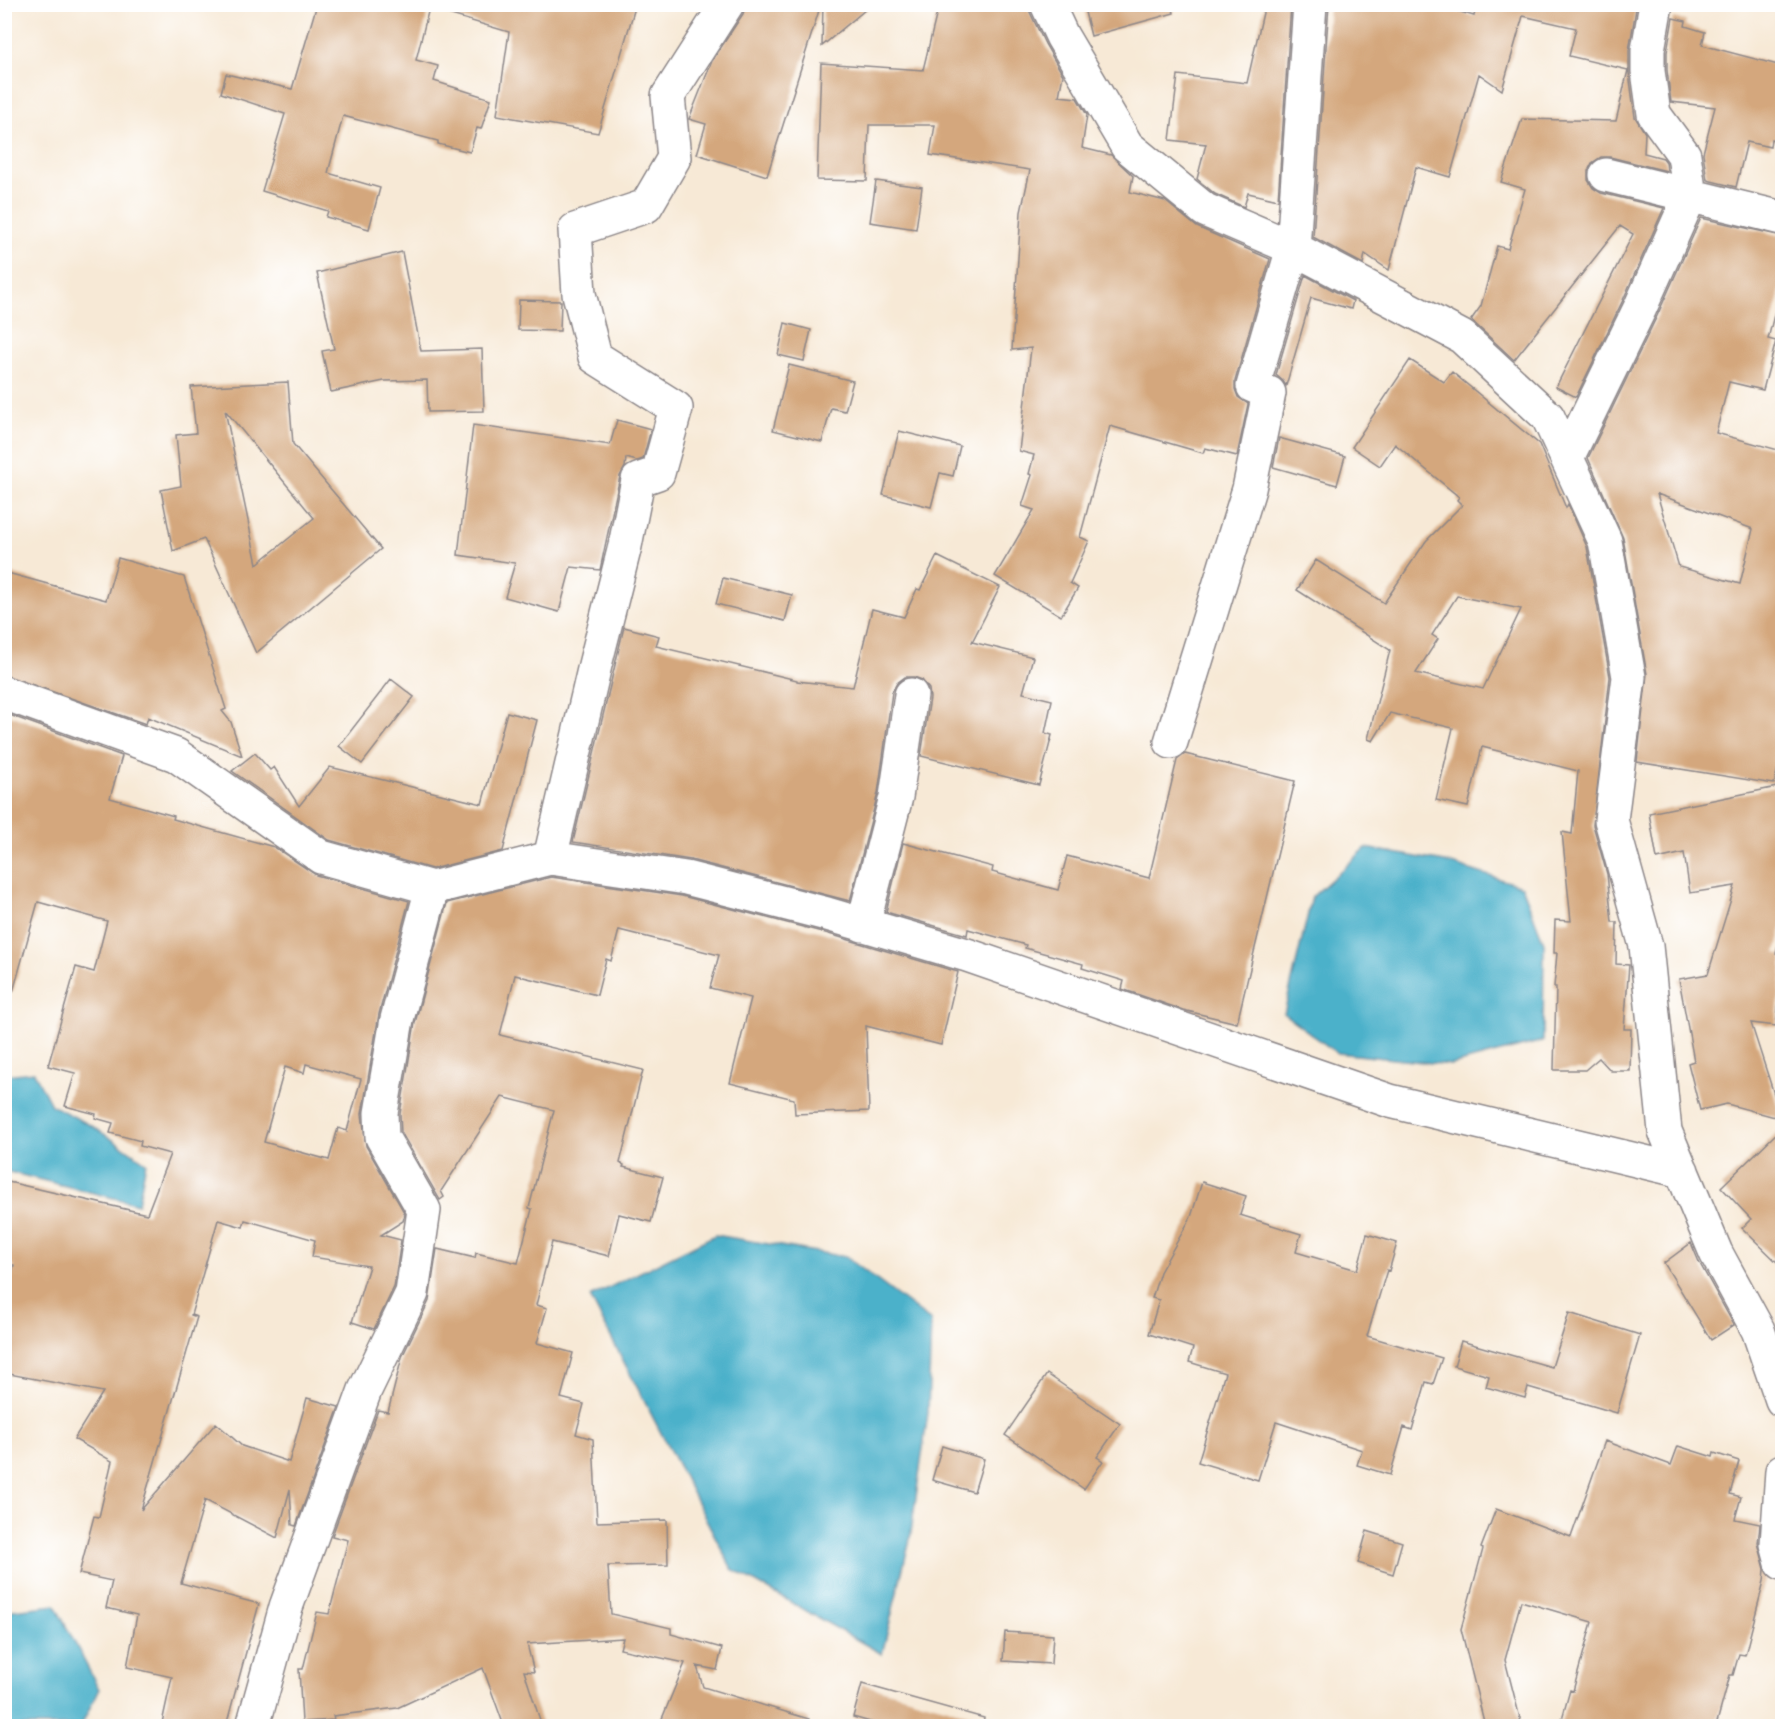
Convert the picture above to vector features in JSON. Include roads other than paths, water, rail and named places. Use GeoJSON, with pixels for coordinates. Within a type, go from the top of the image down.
{"type":"FeatureCollection","features":[{"type":"Feature","properties":{"kind":"street"},"geometry":{"type":"LineString","coordinates":[[550,858],[595,665],[626,546],[638,480],[657,473],[676,408],[595,357],[579,294],[575,230],[646,206],[674,158],[668,96],[727,4]]}},
{"type":"Feature","properties":{"kind":"street"},"geometry":{"type":"LineString","coordinates":[[1047,4],[1062,36],[1127,146],[1205,210],[1293,248],[1462,337],[1548,417],[1605,541],[1629,677],[1611,820],[1646,946],[1665,1131],[1716,1253],[1758,1330],[1782,1400]]}},
{"type":"Feature","properties":{"kind":"street"},"geometry":{"type":"LineString","coordinates":[[1171,741],[1250,489],[1269,393],[1253,386],[1293,248],[1310,4]]}},
{"type":"Feature","properties":{"kind":"street"},"geometry":{"type":"LineString","coordinates":[[1567,458],[1640,308],[1690,195],[1684,155],[1654,114],[1648,70],[1648,50],[1656,4]]}},
{"type":"Feature","properties":{"kind":"street"},"geometry":{"type":"LineString","coordinates":[[1606,175],[1782,218]]}},
{"type":"Feature","properties":{"kind":"street"},"geometry":{"type":"LineString","coordinates":[[4,693],[176,755],[321,857],[432,888],[550,858],[686,878],[978,958],[1390,1101],[1682,1171]]}},
{"type":"Feature","properties":{"kind":"street"},"geometry":{"type":"LineString","coordinates":[[863,925],[896,797],[911,695]]}},
{"type":"Feature","properties":{"kind":"street"},"geometry":{"type":"LineString","coordinates":[[253,1726],[286,1607],[365,1390],[412,1293],[424,1210],[382,1137],[381,1113],[397,1020],[432,888]]}},
{"type":"Feature","properties":{"kind":"street"},"geometry":{"type":"LineString","coordinates":[[1782,1471],[1778,1544],[1782,1563]]}},
{"type":"Feature","properties":{"kind":"water"},"geometry":{"type":"Polygon","coordinates":[[[1366,848],[1445,862],[1522,886],[1544,943],[1543,1041],[1451,1065],[1337,1053],[1284,1014],[1312,897],[1366,848]]]}},
{"type":"Feature","properties":{"kind":"water"},"geometry":{"type":"Polygon","coordinates":[[[34,1072],[51,1105],[92,1126],[146,1162],[138,1204],[5,1171],[5,1075],[34,1072]]]}},
{"type":"Feature","properties":{"kind":"water"},"geometry":{"type":"Polygon","coordinates":[[[715,1235],[846,1257],[931,1321],[928,1413],[910,1539],[882,1654],[732,1569],[590,1297],[715,1235]]]}},
{"type":"Feature","properties":{"kind":"water"},"geometry":{"type":"Polygon","coordinates":[[[55,1605],[99,1689],[81,1726],[5,1726],[5,1611],[55,1605]]]}}]}
